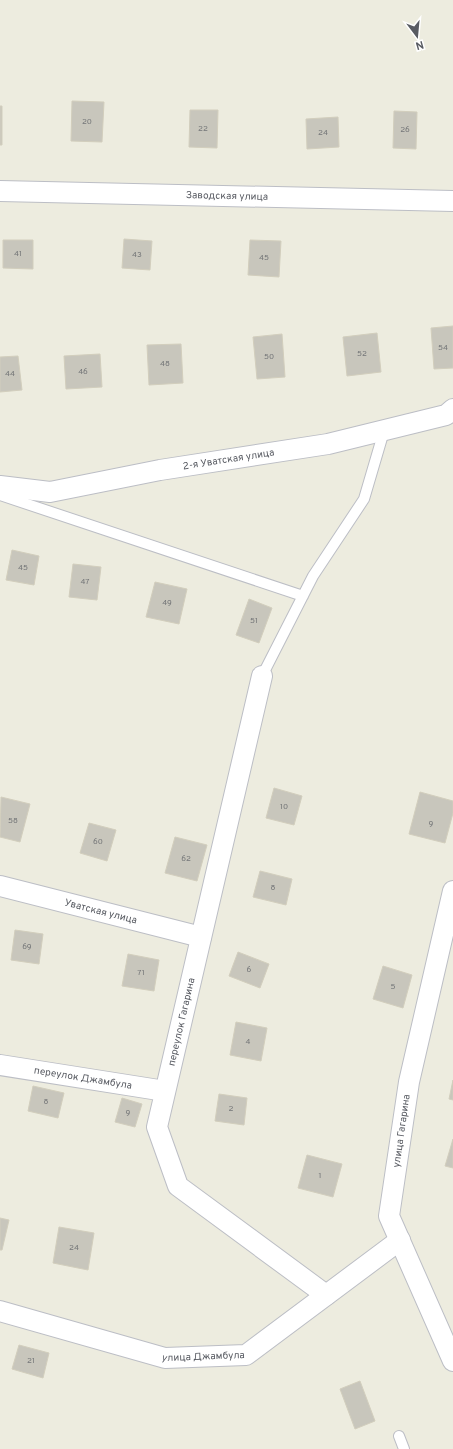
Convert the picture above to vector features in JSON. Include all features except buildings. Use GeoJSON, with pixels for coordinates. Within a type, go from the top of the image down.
{"type":"FeatureCollection","features":[{"type":"Feature","properties":{"kind":"street","name":"Заводская улица"},"geometry":{"type":"LineString","coordinates":[[0,191],[453,201]]}},
{"type":"Feature","properties":{"kind":"street","name":"2-я Уватская улица"},"geometry":{"type":"LineString","coordinates":[[0,486],[50,492],[160,470],[328,444],[446,415],[453,409]]}},
{"type":"Feature","properties":{"kind":"street","name":"переулок Гагарина"},"geometry":{"type":"LineString","coordinates":[[262,676],[157,1127],[178,1186],[326,1295]]}},
{"type":"Feature","properties":{"kind":"street","name":"Уватская улица"},"geometry":{"type":"LineString","coordinates":[[0,886],[201,937]]}},
{"type":"Feature","properties":{"kind":"street","name":"улица Гагарина"},"geometry":{"type":"LineString","coordinates":[[453,891],[409,1082],[389,1216],[453,1361]]}},
{"type":"Feature","properties":{"kind":"street","name":"переулок Джамбула"},"geometry":{"type":"LineString","coordinates":[[0,1065],[165,1091]]}},
{"type":"Feature","properties":{"kind":"street","name":"улица Джамбула"},"geometry":{"type":"LineString","coordinates":[[0,1311],[165,1358],[246,1355],[400,1240]]}},
{"type":"Feature","properties":{"kind":"lane"},"geometry":{"type":"LineString","coordinates":[[262,676],[313,576],[364,499],[384,431]]}},
{"type":"Feature","properties":{"kind":"lane"},"geometry":{"type":"LineString","coordinates":[[0,495],[303,596]]}},
{"type":"Feature","properties":{"kind":"lane"},"geometry":{"type":"LineString","coordinates":[[399,1436],[404,1449]]}}]}
